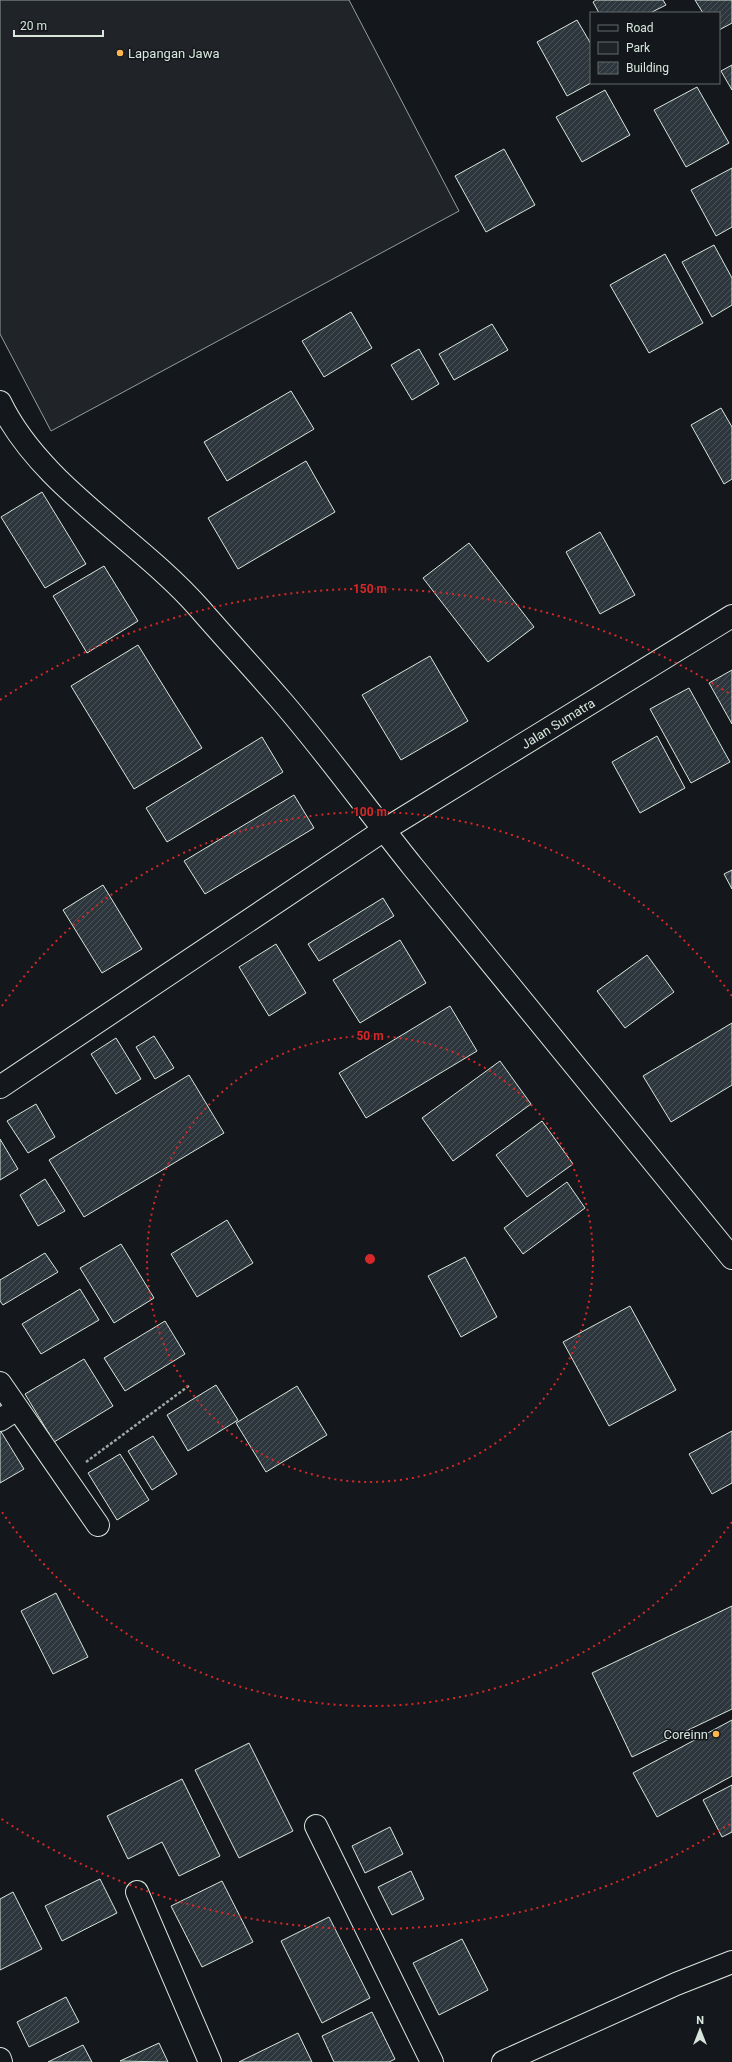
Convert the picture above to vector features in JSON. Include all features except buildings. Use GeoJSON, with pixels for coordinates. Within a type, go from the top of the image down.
{"type":"FeatureCollection","features":[{"type":"Feature","properties":{"kind":"street"},"geometry":{"type":"LineString","coordinates":[[0,402],[7,417],[30,449],[71,491],[140,549],[188,595],[280,699],[384,830],[732,1258]]}},
{"type":"Feature","properties":{"kind":"street","name":"Jalan Sumatra"},"geometry":{"type":"LineString","coordinates":[[0,1087],[384,830],[732,616]]}},
{"type":"Feature","properties":{"kind":"street"},"geometry":{"type":"LineString","coordinates":[[0,1383],[8,1415],[64,1478],[98,1525]]}},
{"type":"Feature","properties":{"kind":"street"},"geometry":{"type":"LineString","coordinates":[[316,1826],[432,2062]]}},
{"type":"Feature","properties":{"kind":"street"},"geometry":{"type":"LineString","coordinates":[[137,1892],[210,2062]]}},
{"type":"Feature","properties":{"kind":"street"},"geometry":{"type":"LineString","coordinates":[[512,2060],[676,1984],[732,1962]]}},
{"type":"Feature","properties":{"kind":"path"},"geometry":{"type":"LineString","coordinates":[[64,1478],[190,1385]]}},
{"type":"Feature","properties":{"kind":"green space"},"geometry":{"type":"Polygon","coordinates":[[[0,0],[349,0],[459,211],[51,431],[0,334],[0,0]]]}},
{"type":"Feature","properties":{"kind":"place","name":"Lapangan Jawa"},"geometry":{"type":"Point","coordinates":[120,53]}},
{"type":"Feature","properties":{"kind":"place","name":"Coreinn"},"geometry":{"type":"Point","coordinates":[716,1734]}}]}
